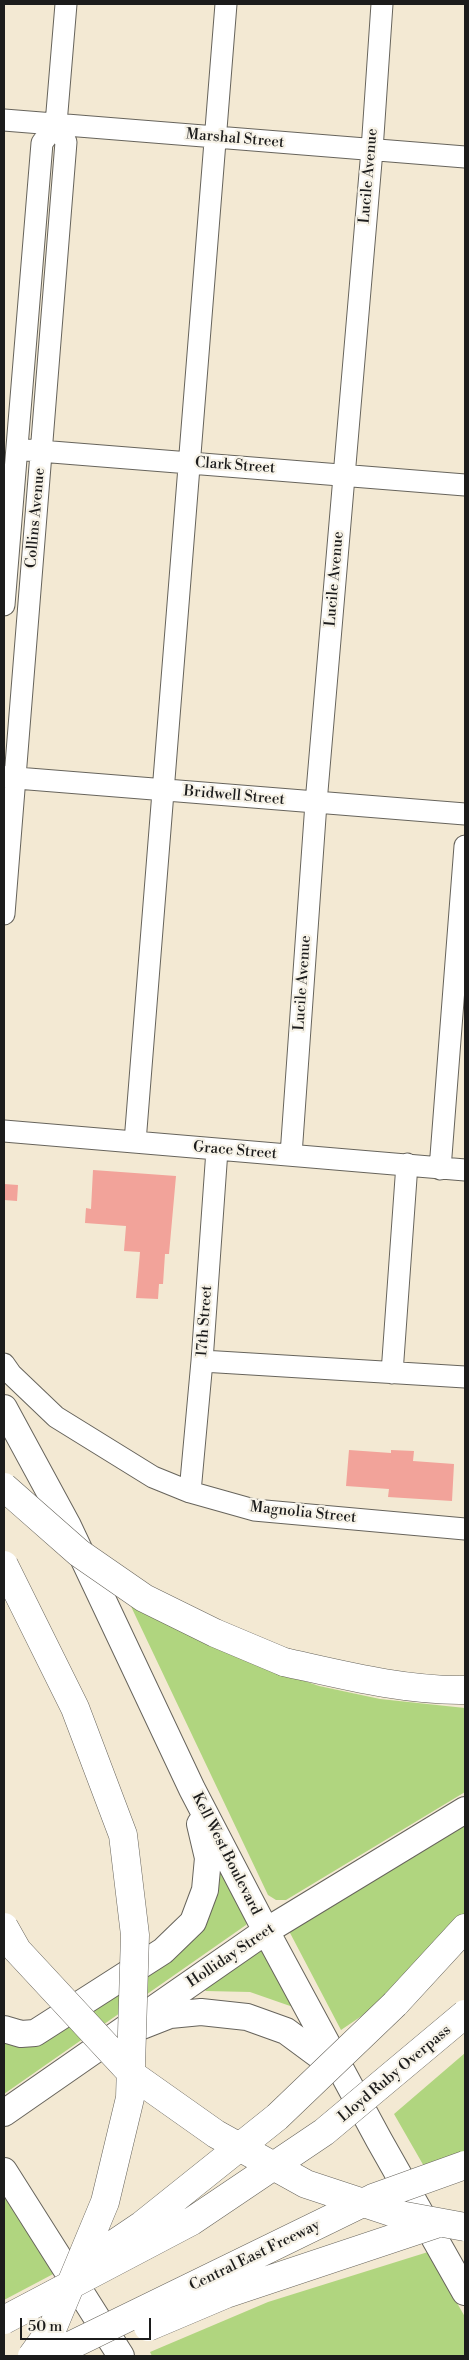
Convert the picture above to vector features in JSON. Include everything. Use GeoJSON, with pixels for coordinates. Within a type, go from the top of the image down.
{"type":"FeatureCollection","features":[{"type":"Feature","properties":{"kind":"highway"},"geometry":{"type":"LineString","coordinates":[[4,1487],[79,1553],[144,1598],[214,1633],[284,1662],[354,1678],[428,1689],[465,1690]]}},
{"type":"Feature","properties":{"kind":"highway"},"geometry":{"type":"LineString","coordinates":[[4,1565],[76,1708],[123,1835],[135,1934],[130,2098],[105,2202],[53,2327],[32,2356]]}},
{"type":"Feature","properties":{"kind":"highway"},"geometry":{"type":"LineString","coordinates":[[4,1927],[16,1950],[134,2076],[216,2134],[306,2184],[400,2215],[465,2228]]}},
{"type":"Feature","properties":{"kind":"highway"},"geometry":{"type":"LineString","coordinates":[[4,2319],[142,2225],[277,2117],[395,2004],[465,1928]]}},
{"type":"Feature","properties":{"kind":"highway","name":"Lloyd Ruby Overpass"},"geometry":{"type":"LineString","coordinates":[[4,2319],[192,2221],[324,2132],[465,2014]]}},
{"type":"Feature","properties":{"kind":"highway","name":"Central East Freeway"},"geometry":{"type":"LineString","coordinates":[[49,2356],[373,2198],[465,2165]]}},
{"type":"Feature","properties":{"kind":"highway"},"geometry":{"type":"LineString","coordinates":[[80,2356],[226,2294],[465,2214]]}},
{"type":"Feature","properties":{"kind":"main road","name":"Kell West Boulevard"},"geometry":{"type":"LineString","coordinates":[[4,1408],[68,1526],[192,1789],[266,1931],[342,2073],[465,2292]]}},
{"type":"Feature","properties":{"kind":"main road"},"geometry":{"type":"LineString","coordinates":[[4,2029],[21,2034],[35,2033],[163,1951],[193,1922],[205,1890],[208,1858],[192,1789]]}},
{"type":"Feature","properties":{"kind":"main road","name":"Holliday Street"},"geometry":{"type":"LineString","coordinates":[[4,2113],[266,1931],[465,1810]]}},
{"type":"Feature","properties":{"kind":"main road"},"geometry":{"type":"LineString","coordinates":[[111,2038],[170,2016],[201,2012],[247,2017],[286,2031],[342,2073]]}},
{"type":"Feature","properties":{"kind":"main road"},"geometry":{"type":"LineString","coordinates":[[4,2171],[121,2356]]}},
{"type":"Feature","properties":{"kind":"street","name":"Collins Avenue"},"geometry":{"type":"LineString","coordinates":[[4,605],[10,449],[42,143],[56,124],[66,4]]}},
{"type":"Feature","properties":{"kind":"street"},"geometry":{"type":"LineString","coordinates":[[135,1142],[226,4]]}},
{"type":"Feature","properties":{"kind":"street","name":"Lucile Avenue"},"geometry":{"type":"LineString","coordinates":[[291,1156],[316,803],[372,150],[382,4]]}},
{"type":"Feature","properties":{"kind":"street","name":"Marshal Street"},"geometry":{"type":"LineString","coordinates":[[4,120],[465,157]]}},
{"type":"Feature","properties":{"kind":"street","name":"Collins Avenue"},"geometry":{"type":"LineString","coordinates":[[4,914],[9,778],[41,451],[66,142],[56,124]]}},
{"type":"Feature","properties":{"kind":"street","name":"Clark Street"},"geometry":{"type":"LineString","coordinates":[[10,449],[465,485]]}},
{"type":"Feature","properties":{"kind":"street","name":"Bridwell Street"},"geometry":{"type":"LineString","coordinates":[[9,778],[465,814]]}},
{"type":"Feature","properties":{"kind":"street"},"geometry":{"type":"LineString","coordinates":[[440,1169],[465,846]]}},
{"type":"Feature","properties":{"kind":"street","name":"Grace Street"},"geometry":{"type":"LineString","coordinates":[[4,1131],[465,1170]]}},
{"type":"Feature","properties":{"kind":"street","name":"17th Street"},"geometry":{"type":"LineString","coordinates":[[190,1492],[202,1361],[217,1150]]}},
{"type":"Feature","properties":{"kind":"street"},"geometry":{"type":"LineString","coordinates":[[392,1373],[407,1164]]}},
{"type":"Feature","properties":{"kind":"street"},"geometry":{"type":"LineString","coordinates":[[202,1361],[465,1377]]}},
{"type":"Feature","properties":{"kind":"street","name":"Magnolia Street"},"geometry":{"type":"LineString","coordinates":[[4,1364],[11,1374],[56,1417],[153,1477],[190,1492],[254,1510],[465,1529]]}},
{"type":"Feature","properties":{"kind":"green space"},"geometry":{"type":"Polygon","coordinates":[[[127,1598],[273,1670],[319,1686],[380,1699],[465,1708],[465,1792],[286,1900],[276,1900],[268,1895],[127,1598]]]}},
{"type":"Feature","properties":{"kind":"green space"},"geometry":{"type":"Polygon","coordinates":[[[465,1822],[465,1919],[397,1992],[341,2030],[289,1931],[465,1822]]]}},
{"type":"Feature","properties":{"kind":"green space"},"geometry":{"type":"Polygon","coordinates":[[[215,1863],[249,1920],[246,1925],[4,2094],[4,2040],[183,1947],[215,1863]]]}},
{"type":"Feature","properties":{"kind":"green space"},"geometry":{"type":"Polygon","coordinates":[[[264,1947],[293,2007],[250,1992],[206,1991],[203,1988],[264,1947]]]}},
{"type":"Feature","properties":{"kind":"green space"},"geometry":{"type":"Polygon","coordinates":[[[465,2053],[465,2155],[425,2168],[394,2114],[465,2053]]]}},
{"type":"Feature","properties":{"kind":"green space"},"geometry":{"type":"Polygon","coordinates":[[[4,2181],[57,2272],[4,2300],[4,2181]]]}},
{"type":"Feature","properties":{"kind":"green space"},"geometry":{"type":"Polygon","coordinates":[[[428,2252],[465,2317],[465,2356],[152,2356],[150,2352],[268,2302],[428,2252]]]}},
{"type":"Feature","properties":{"kind":"building"},"geometry":{"type":"Polygon","coordinates":[[[93,1170],[176,1176],[169,1254],[165,1254],[163,1284],[159,1284],[158,1299],[136,1298],[140,1252],[124,1251],[126,1226],[85,1223],[86,1208],[91,1209],[93,1170]]]}},
{"type":"Feature","properties":{"kind":"building"},"geometry":{"type":"Polygon","coordinates":[[[4,1184],[18,1185],[17,1201],[4,1200],[4,1184]]]}},
{"type":"Feature","properties":{"kind":"building"},"geometry":{"type":"Polygon","coordinates":[[[349,1450],[391,1453],[391,1450],[414,1451],[413,1461],[454,1464],[452,1501],[388,1497],[389,1489],[346,1486],[349,1450]]]}}]}
